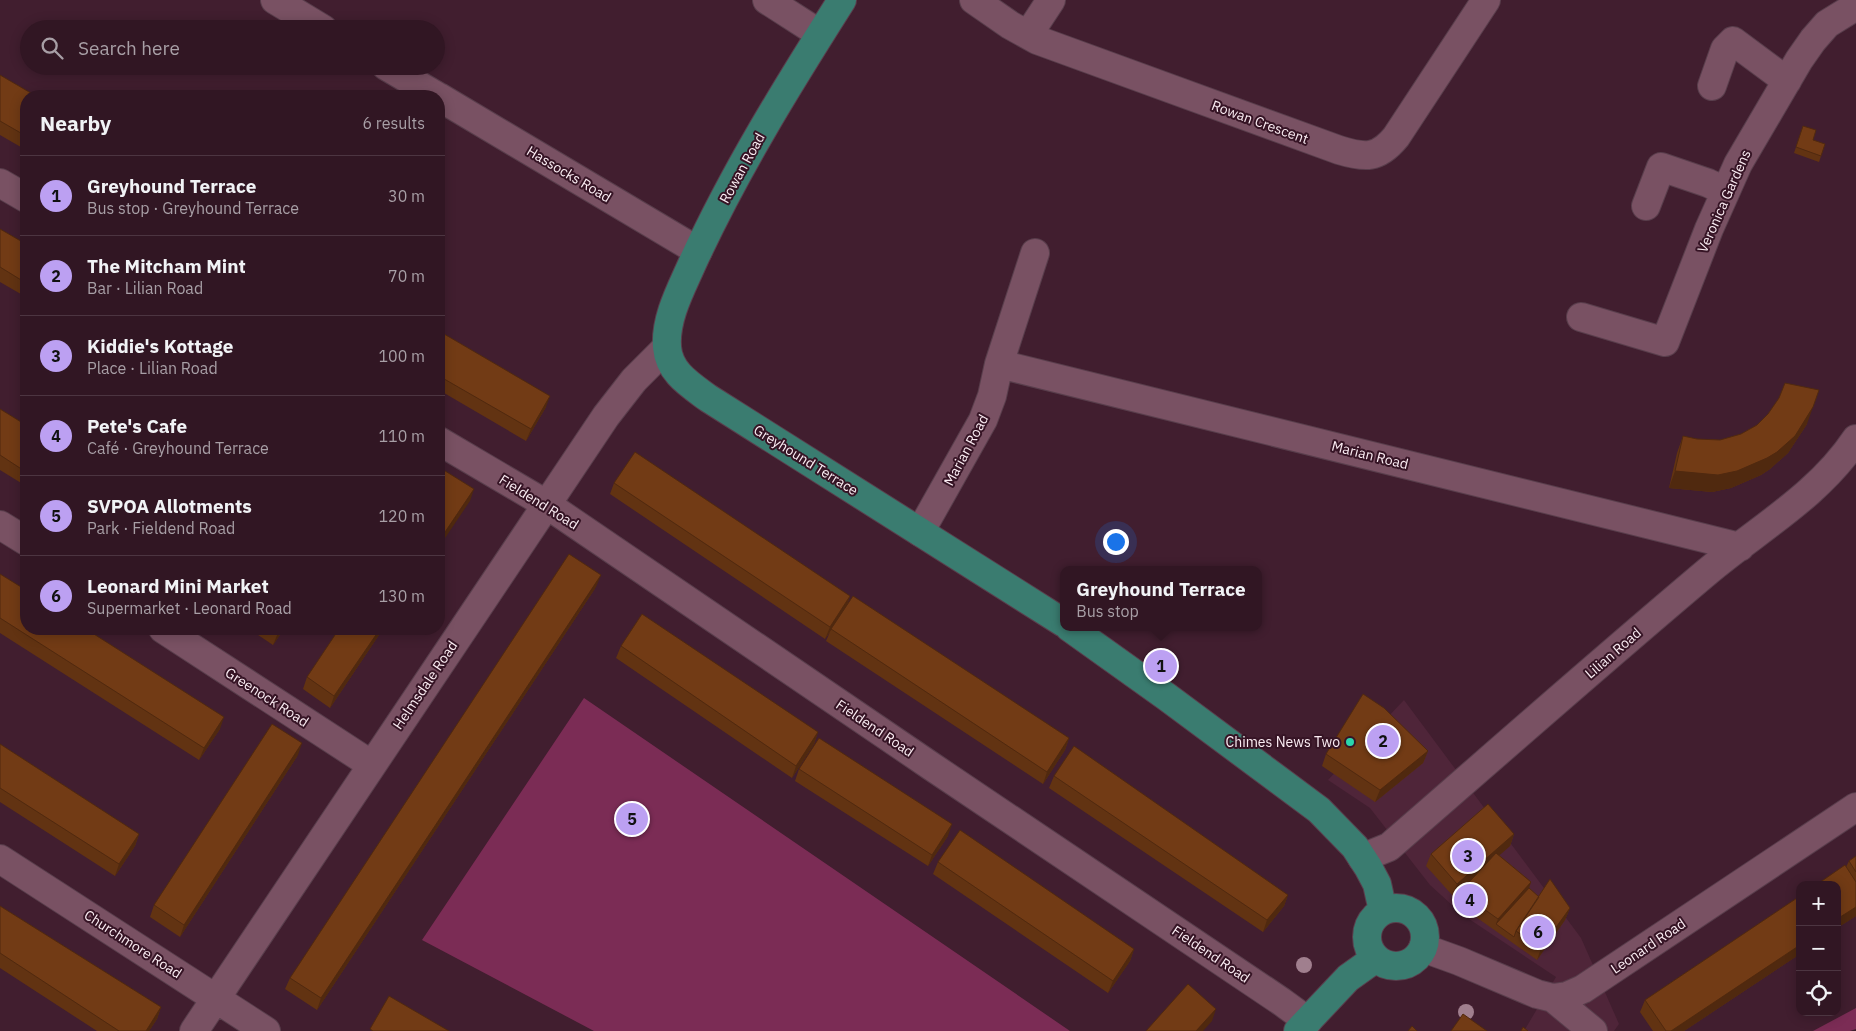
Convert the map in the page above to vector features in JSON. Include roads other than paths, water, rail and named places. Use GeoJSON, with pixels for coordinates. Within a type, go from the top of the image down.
{"type":"FeatureCollection","features":[{"type":"Feature","properties":{"kind":"main road","name":"Rowan Road"},"geometry":{"type":"LineString","coordinates":[[667,347],[669,323],[698,251],[750,151],[842,0]]}},
{"type":"Feature","properties":{"kind":"main road","name":"Greyhound Terrace"},"geometry":{"type":"LineString","coordinates":[[667,347],[669,358],[675,371],[692,387],[1060,620]]}},
{"type":"Feature","properties":{"kind":"main road"},"geometry":{"type":"LineString","coordinates":[[1075,631],[1319,810],[1339,830],[1362,858],[1377,884],[1383,912]]}},
{"type":"Feature","properties":{"kind":"main road"},"geometry":{"type":"LineString","coordinates":[[1400,908],[1416,916],[1424,931],[1423,948],[1416,958],[1407,964],[1396,966],[1386,964],[1376,958],[1370,949],[1367,938],[1368,928],[1374,918],[1383,912],[1400,908]]}},
{"type":"Feature","properties":{"kind":"main road"},"geometry":{"type":"LineString","coordinates":[[1303,1026],[1348,978],[1376,958]]}},
{"type":"Feature","properties":{"kind":"street"},"geometry":{"type":"LineString","coordinates":[[275,0],[308,20]]}},
{"type":"Feature","properties":{"kind":"street"},"geometry":{"type":"LineString","coordinates":[[767,0],[820,34]]}},
{"type":"Feature","properties":{"kind":"street","name":"Rowan Crescent"},"geometry":{"type":"LineString","coordinates":[[974,0],[1010,25],[1057,48],[1339,150],[1366,155],[1382,151],[1393,141],[1486,0]]}},
{"type":"Feature","properties":{"kind":"street"},"geometry":{"type":"LineString","coordinates":[[1028,35],[1051,0]]}},
{"type":"Feature","properties":{"kind":"street","name":"Veronica Gardens"},"geometry":{"type":"LineString","coordinates":[[1581,317],[1665,342],[1725,191],[1738,164],[1813,40],[1843,14],[1856,6]]}},
{"type":"Feature","properties":{"kind":"street"},"geometry":{"type":"LineString","coordinates":[[1712,86],[1725,49],[1733,41],[1787,81]]}},
{"type":"Feature","properties":{"kind":"street","name":"Hassocks Road"},"geometry":{"type":"LineString","coordinates":[[401,75],[426,90]]}},
{"type":"Feature","properties":{"kind":"street","name":"Hassocks Road"},"geometry":{"type":"LineString","coordinates":[[445,101],[698,251]]}},
{"type":"Feature","properties":{"kind":"street"},"geometry":{"type":"LineString","coordinates":[[1646,206],[1661,167],[1708,183],[1725,191]]}},
{"type":"Feature","properties":{"kind":"street"},"geometry":{"type":"LineString","coordinates":[[0,183],[20,195]]}},
{"type":"Feature","properties":{"kind":"street","name":"Marian Road"},"geometry":{"type":"LineString","coordinates":[[920,532],[976,435],[988,406],[1034,253]]}},
{"type":"Feature","properties":{"kind":"street","name":"Helmsdale Road"},"geometry":{"type":"LineString","coordinates":[[194,1031],[606,416],[634,380],[667,347]]}},
{"type":"Feature","properties":{"kind":"street","name":"Marian Road"},"geometry":{"type":"LineString","coordinates":[[1000,364],[1740,547]]}},
{"type":"Feature","properties":{"kind":"street","name":"Lilian Road"},"geometry":{"type":"LineString","coordinates":[[1362,858],[1389,847],[1709,571],[1801,500],[1824,478],[1856,439]]}},
{"type":"Feature","properties":{"kind":"street","name":"Fieldend Road"},"geometry":{"type":"LineString","coordinates":[[445,445],[546,504],[1282,1002],[1303,1026]]}},
{"type":"Feature","properties":{"kind":"street"},"geometry":{"type":"LineString","coordinates":[[0,525],[20,537]]}},
{"type":"Feature","properties":{"kind":"street","name":"Greenock Road"},"geometry":{"type":"LineString","coordinates":[[172,635],[372,765]]}},
{"type":"Feature","properties":{"kind":"street","name":"Leonard Road"},"geometry":{"type":"LineString","coordinates":[[1553,998],[1567,996],[1584,988],[1856,807]]}},
{"type":"Feature","properties":{"kind":"street","name":"Churchmore Road"},"geometry":{"type":"LineString","coordinates":[[0,859],[266,1031]]}},
{"type":"Feature","properties":{"kind":"street"},"geometry":{"type":"LineString","coordinates":[[1423,948],[1537,994],[1553,998],[1593,1031]]}},
{"type":"Feature","properties":{"kind":"place","name":"Greyhound Terrace"},"geometry":{"type":"Point","coordinates":[1161,666]}},
{"type":"Feature","properties":{"kind":"place","name":"The Mitcham Mint"},"geometry":{"type":"Point","coordinates":[1383,741]}},
{"type":"Feature","properties":{"kind":"place","name":"Chimes News Two"},"geometry":{"type":"Point","coordinates":[1350,742]}},
{"type":"Feature","properties":{"kind":"place","name":"SVPOA Allotments"},"geometry":{"type":"Point","coordinates":[632,819]}},
{"type":"Feature","properties":{"kind":"place","name":"Kiddie's Kottage"},"geometry":{"type":"Point","coordinates":[1468,856]}},
{"type":"Feature","properties":{"kind":"place","name":"Pete's Cafe"},"geometry":{"type":"Point","coordinates":[1470,900]}},
{"type":"Feature","properties":{"kind":"place","name":"Leonard Mini Market"},"geometry":{"type":"Point","coordinates":[1538,932]}}]}
